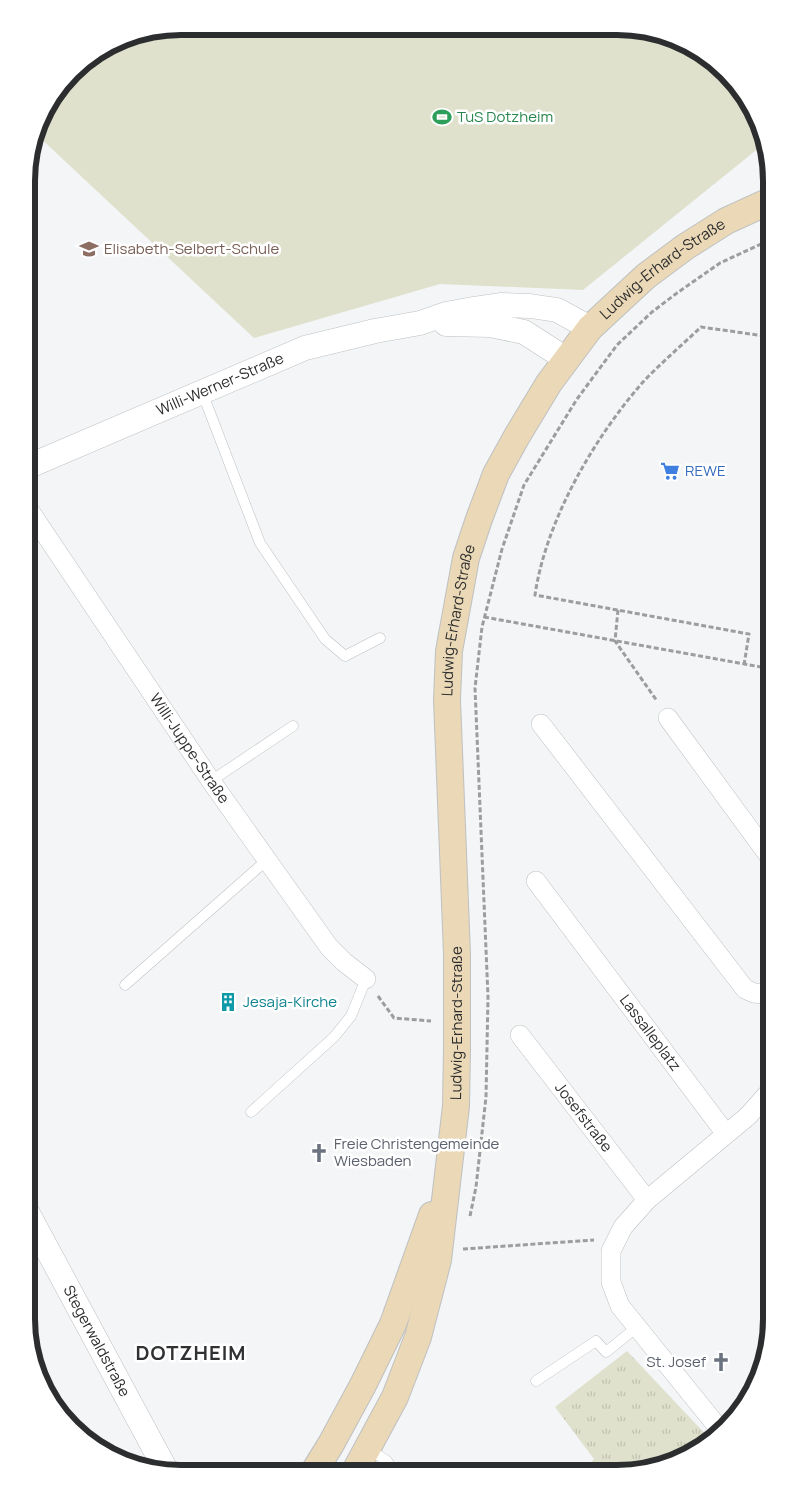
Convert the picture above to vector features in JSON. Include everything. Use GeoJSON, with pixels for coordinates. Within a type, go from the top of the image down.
{"type":"FeatureCollection","features":[{"type":"Feature","properties":{"kind":"main road","name":"Ludwig-Erhard-Straße"},"geometry":{"type":"LineString","coordinates":[[358,1465],[395,1397],[418,1337],[438,1260],[456,1106],[458,964],[448,727],[450,650],[466,558],[496,474],[542,394],[590,328],[646,276],[684,247],[726,221],[763,204]]}},
{"type":"Feature","properties":{"kind":"main road","name":"Ludwig-Erhard-Straße"},"geometry":{"type":"LineString","coordinates":[[318,1465],[358,1394],[393,1324],[449,1167]]}},
{"type":"Feature","properties":{"kind":"street","name":"Willi-Werner-Straße"},"geometry":{"type":"LineString","coordinates":[[35,464],[304,348],[375,331],[420,323],[446,314],[500,305],[530,306],[557,310],[590,328]]}},
{"type":"Feature","properties":{"kind":"street","name":"Willi-Werner-Straße"},"geometry":{"type":"LineString","coordinates":[[420,323],[490,325],[524,332],[566,359]]}},
{"type":"Feature","properties":{"kind":"street","name":"Willi-Juppe-Straße"},"geometry":{"type":"LineString","coordinates":[[35,518],[211,781],[329,947],[344,962],[366,979]]}},
{"type":"Feature","properties":{"kind":"street"},"geometry":{"type":"LineString","coordinates":[[668,718],[763,848]]}},
{"type":"Feature","properties":{"kind":"street"},"geometry":{"type":"LineString","coordinates":[[540,724],[745,989],[754,993],[763,994]]}},
{"type":"Feature","properties":{"kind":"street","name":"Lassalleplatz"},"geometry":{"type":"LineString","coordinates":[[536,881],[726,1134]]}},
{"type":"Feature","properties":{"kind":"street","name":"Josefstraße"},"geometry":{"type":"LineString","coordinates":[[520,1035],[647,1200]]}},
{"type":"Feature","properties":{"kind":"street"},"geometry":{"type":"LineString","coordinates":[[716,1425],[620,1306],[611,1282],[611,1251],[623,1227],[647,1200],[748,1116],[763,1100]]}},
{"type":"Feature","properties":{"kind":"street","name":"Stegerwaldstraße"},"geometry":{"type":"LineString","coordinates":[[35,1227],[163,1464]]}},
{"type":"Feature","properties":{"kind":"lane"},"geometry":{"type":"LineString","coordinates":[[202,392],[260,543],[325,639],[345,656],[380,638]]}},
{"type":"Feature","properties":{"kind":"lane"},"geometry":{"type":"LineString","coordinates":[[211,781],[293,726]]}},
{"type":"Feature","properties":{"kind":"lane"},"geometry":{"type":"LineString","coordinates":[[125,985],[267,860]]}},
{"type":"Feature","properties":{"kind":"lane"},"geometry":{"type":"LineString","coordinates":[[252,1112],[334,1037],[351,1016],[366,979]]}},
{"type":"Feature","properties":{"kind":"lane"},"geometry":{"type":"LineString","coordinates":[[536,1381],[596,1341],[606,1352],[637,1327]]}},
{"type":"Feature","properties":{"kind":"lane"},"geometry":{"type":"LineString","coordinates":[[368,1448],[389,1465]]}},
{"type":"Feature","properties":{"kind":"path"},"geometry":{"type":"LineString","coordinates":[[469,1222],[476,1187],[487,1088],[488,996],[475,688],[484,617],[502,549],[524,485],[577,399],[617,345],[652,312],[691,283],[720,263],[763,243]]}},
{"type":"Feature","properties":{"kind":"path"},"geometry":{"type":"LineString","coordinates":[[744,664],[749,634],[535,595],[541,566],[555,525],[570,491],[606,430],[644,382],[701,327],[763,336]]}},
{"type":"Feature","properties":{"kind":"path"},"geometry":{"type":"LineString","coordinates":[[618,610],[615,641],[668,718]]}},
{"type":"Feature","properties":{"kind":"path"},"geometry":{"type":"LineString","coordinates":[[484,617],[763,667]]}},
{"type":"Feature","properties":{"kind":"path"},"geometry":{"type":"LineString","coordinates":[[366,979],[394,1018],[430,1020]]}},
{"type":"Feature","properties":{"kind":"path"},"geometry":{"type":"LineString","coordinates":[[465,1240],[463,1249],[617,1239]]}},
{"type":"Feature","properties":{"kind":"green space"},"geometry":{"type":"Polygon","coordinates":[[[181,35],[636,36],[664,43],[682,50],[698,60],[727,85],[748,116],[759,148],[583,290],[440,284],[254,338],[41,139],[55,108],[71,85],[100,60],[125,46],[162,36],[181,35]]]}},
{"type":"Feature","properties":{"kind":"green space"},"geometry":{"type":"Polygon","coordinates":[[[627,1351],[706,1435],[682,1450],[655,1460],[636,1464],[589,1465],[594,1459],[555,1407],[627,1351]]]}},
{"type":"Feature","properties":{"kind":"place","name":"TuS Dotzheim"},"geometry":{"type":"Point","coordinates":[442,117]}},
{"type":"Feature","properties":{"kind":"place","name":"Elisabeth-Selbert-Schule"},"geometry":{"type":"Point","coordinates":[89,249]}},
{"type":"Feature","properties":{"kind":"place","name":"REWE"},"geometry":{"type":"Point","coordinates":[670,471]}},
{"type":"Feature","properties":{"kind":"place","name":"Jesaja-Kirche"},"geometry":{"type":"Point","coordinates":[228,1002]}},
{"type":"Feature","properties":{"kind":"place","name":"Freie Christengemeinde Wiesbaden"},"geometry":{"type":"Point","coordinates":[319,1153]}},
{"type":"Feature","properties":{"kind":"place","name":"St. Josef"},"geometry":{"type":"Point","coordinates":[721,1362]}},
{"type":"Feature","properties":{"kind":"district","name":"DOTZHEIM"},"geometry":{"type":"Point","coordinates":[191,1353]}}]}
